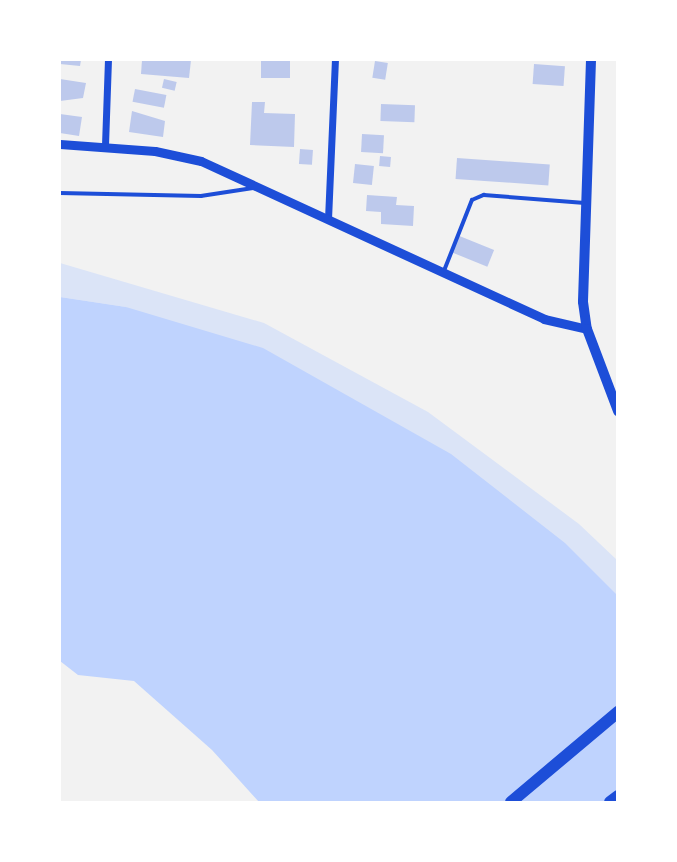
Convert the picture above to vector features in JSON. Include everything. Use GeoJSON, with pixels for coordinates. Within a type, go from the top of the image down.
{"type":"FeatureCollection","features":[{"type":"Feature","properties":{"kind":"highway"},"geometry":{"type":"LineString","coordinates":[[511,803],[618,712]]}},
{"type":"Feature","properties":{"kind":"highway"},"geometry":{"type":"LineString","coordinates":[[610,803],[618,796]]}},
{"type":"Feature","properties":{"kind":"main road"},"geometry":{"type":"LineString","coordinates":[[591,60],[583,302],[587,329],[618,411]]}},
{"type":"Feature","properties":{"kind":"street"},"geometry":{"type":"LineString","coordinates":[[104,145],[108,60]]}},
{"type":"Feature","properties":{"kind":"street"},"geometry":{"type":"LineString","coordinates":[[328,219],[335,60]]}},
{"type":"Feature","properties":{"kind":"street"},"geometry":{"type":"LineString","coordinates":[[60,144],[104,145],[201,161],[544,319],[587,329]]}},
{"type":"Feature","properties":{"kind":"lane"},"geometry":{"type":"LineString","coordinates":[[60,193],[201,196],[259,188]]}},
{"type":"Feature","properties":{"kind":"lane"},"geometry":{"type":"LineString","coordinates":[[444,273],[472,200],[484,195],[586,203]]}},
{"type":"Feature","properties":{"kind":"shaded area"},"geometry":{"type":"Polygon","coordinates":[[[60,263],[264,323],[428,412],[579,524],[617,560],[617,613],[126,307],[60,297],[60,263]]]}},
{"type":"Feature","properties":{"kind":"water"},"geometry":{"type":"Polygon","coordinates":[[[60,297],[126,307],[263,348],[451,454],[565,543],[617,595],[617,802],[259,802],[212,750],[134,681],[78,675],[60,661],[60,297]]]}},
{"type":"Feature","properties":{"kind":"building"},"geometry":{"type":"Polygon","coordinates":[[[60,60],[81,60],[80,66],[60,64],[60,60]]]}},
{"type":"Feature","properties":{"kind":"building"},"geometry":{"type":"Polygon","coordinates":[[[142,60],[191,60],[189,78],[141,74],[142,60]]]}},
{"type":"Feature","properties":{"kind":"building"},"geometry":{"type":"Polygon","coordinates":[[[261,60],[290,60],[290,78],[261,78],[261,60]]]}},
{"type":"Feature","properties":{"kind":"building"},"geometry":{"type":"Polygon","coordinates":[[[375,61],[388,63],[385,80],[372,78],[375,61]]]}},
{"type":"Feature","properties":{"kind":"building"},"geometry":{"type":"Polygon","coordinates":[[[534,64],[565,66],[564,86],[533,84],[534,64]]]}},
{"type":"Feature","properties":{"kind":"building"},"geometry":{"type":"Polygon","coordinates":[[[60,79],[86,83],[83,98],[60,101],[60,79]]]}},
{"type":"Feature","properties":{"kind":"building"},"geometry":{"type":"Polygon","coordinates":[[[164,79],[177,82],[175,91],[162,88],[164,79]]]}},
{"type":"Feature","properties":{"kind":"building"},"geometry":{"type":"Polygon","coordinates":[[[135,89],[166,95],[164,108],[133,102],[135,89]]]}},
{"type":"Feature","properties":{"kind":"building"},"geometry":{"type":"Polygon","coordinates":[[[252,102],[265,102],[264,113],[295,114],[294,147],[250,145],[252,102]]]}},
{"type":"Feature","properties":{"kind":"building"},"geometry":{"type":"Polygon","coordinates":[[[381,104],[415,105],[414,122],[380,121],[381,104]]]}},
{"type":"Feature","properties":{"kind":"building"},"geometry":{"type":"Polygon","coordinates":[[[132,111],[165,121],[163,137],[129,132],[132,111]]]}},
{"type":"Feature","properties":{"kind":"building"},"geometry":{"type":"Polygon","coordinates":[[[60,114],[82,117],[79,136],[60,133],[60,114]]]}},
{"type":"Feature","properties":{"kind":"building"},"geometry":{"type":"Polygon","coordinates":[[[362,134],[384,135],[383,153],[361,152],[362,134]]]}},
{"type":"Feature","properties":{"kind":"building"},"geometry":{"type":"Polygon","coordinates":[[[300,149],[313,150],[312,165],[299,164],[300,149]]]}},
{"type":"Feature","properties":{"kind":"building"},"geometry":{"type":"Polygon","coordinates":[[[380,156],[391,157],[390,167],[379,166],[380,156]]]}},
{"type":"Feature","properties":{"kind":"building"},"geometry":{"type":"Polygon","coordinates":[[[457,158],[550,164],[548,185],[456,179],[457,158]]]}},
{"type":"Feature","properties":{"kind":"building"},"geometry":{"type":"Polygon","coordinates":[[[355,164],[374,166],[372,185],[353,183],[355,164]]]}},
{"type":"Feature","properties":{"kind":"building"},"geometry":{"type":"Polygon","coordinates":[[[367,195],[397,197],[396,205],[414,206],[413,226],[381,224],[381,212],[366,211],[367,195]]]}},
{"type":"Feature","properties":{"kind":"building"},"geometry":{"type":"Polygon","coordinates":[[[457,235],[494,250],[487,267],[450,252],[457,235]]]}}]}
